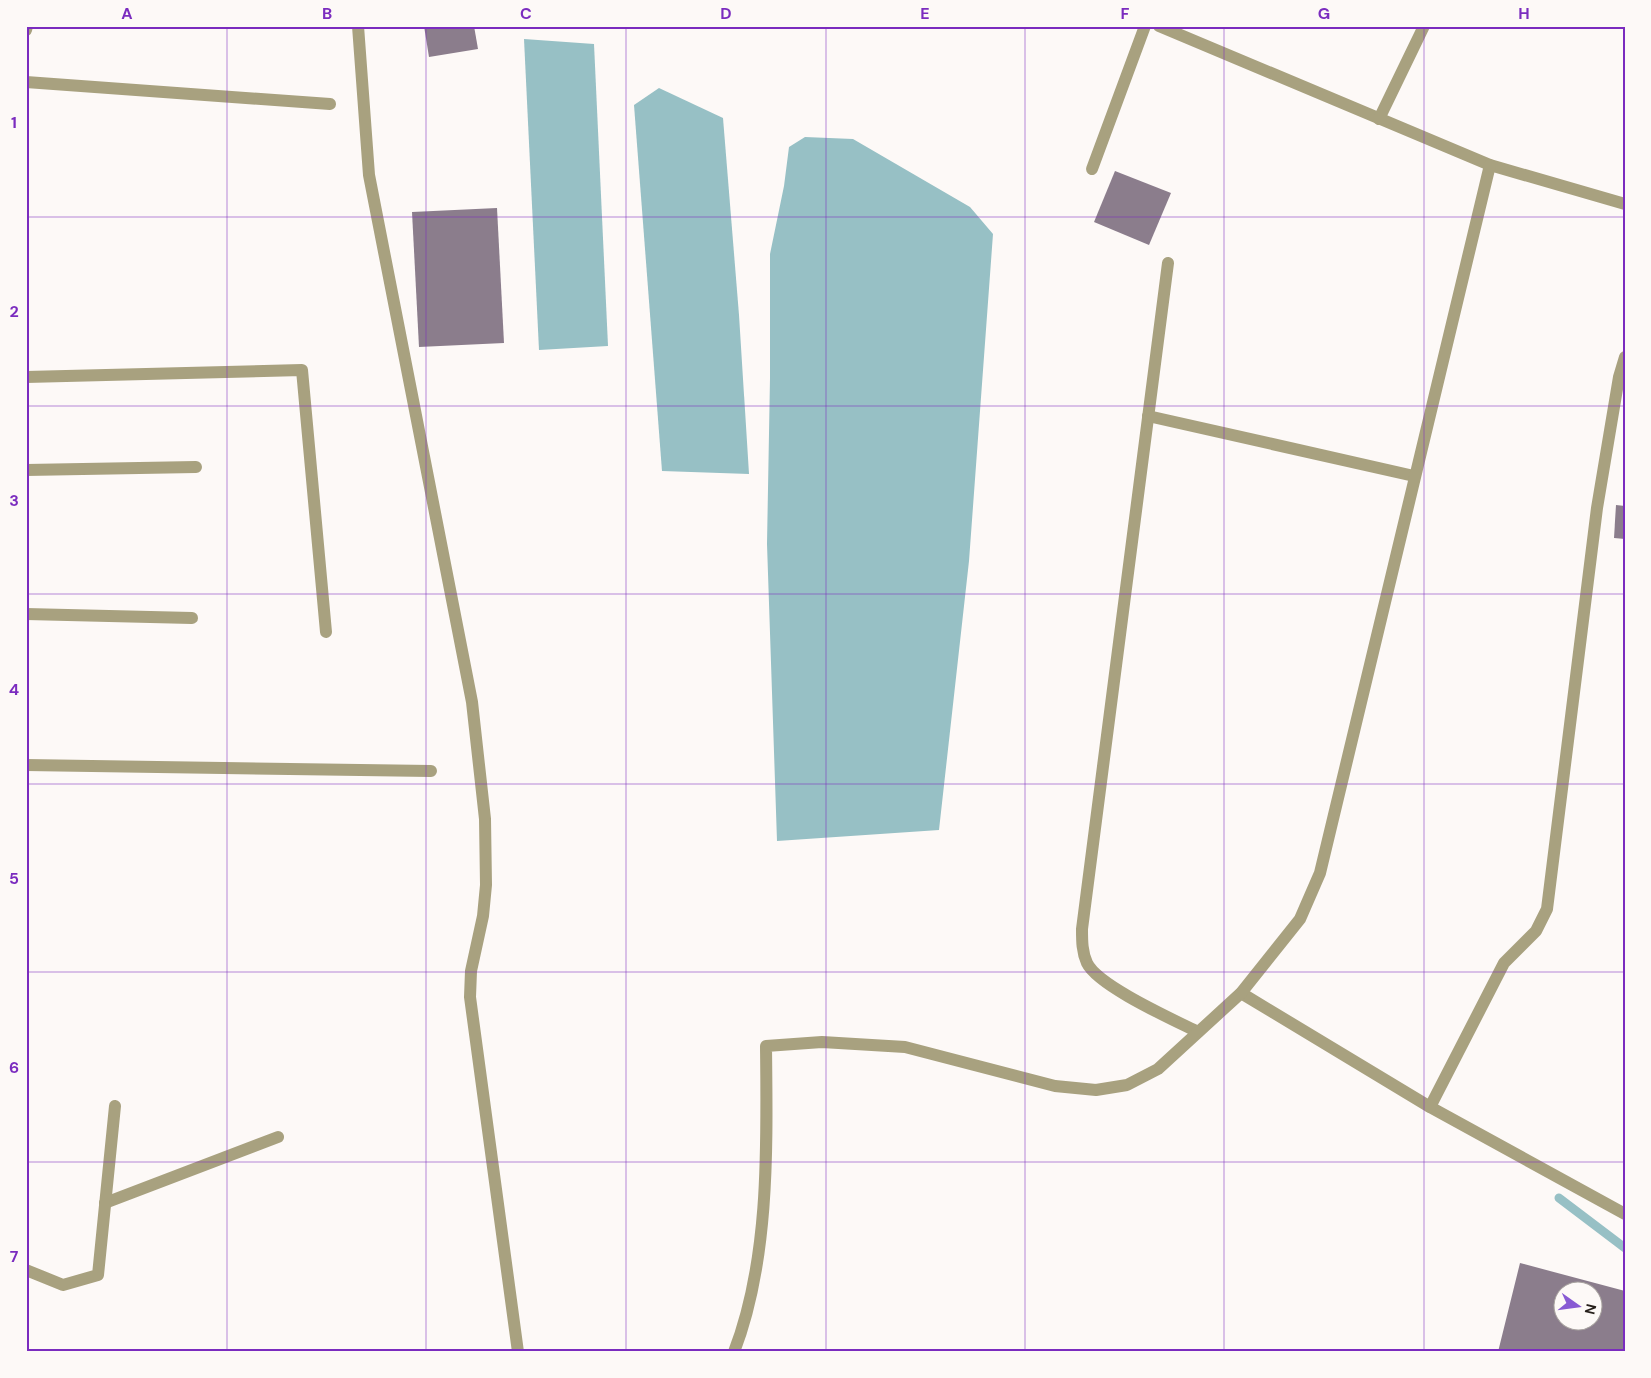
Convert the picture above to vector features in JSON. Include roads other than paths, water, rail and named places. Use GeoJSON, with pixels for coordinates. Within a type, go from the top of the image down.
{"type":"FeatureCollection","features":[{"type":"Feature","properties":{"kind":"street"},"geometry":{"type":"LineString","coordinates":[[26,30],[27,26]]}},
{"type":"Feature","properties":{"kind":"street"},"geometry":{"type":"LineString","coordinates":[[358,26],[369,175],[472,702],[485,819],[486,885],[483,916],[471,971],[470,997],[518,1352]]}},
{"type":"Feature","properties":{"kind":"street"},"geometry":{"type":"LineString","coordinates":[[1092,169],[1145,26]]}},
{"type":"Feature","properties":{"kind":"street"},"geometry":{"type":"LineString","coordinates":[[1159,26],[1490,166],[1625,204]]}},
{"type":"Feature","properties":{"kind":"street"},"geometry":{"type":"LineString","coordinates":[[1379,119],[1424,26]]}},
{"type":"Feature","properties":{"kind":"street"},"geometry":{"type":"LineString","coordinates":[[26,82],[330,104]]}},
{"type":"Feature","properties":{"kind":"street"},"geometry":{"type":"LineString","coordinates":[[734,1352],[744,1326],[757,1260],[766,1161],[766,1046],[822,1042],[905,1047],[1055,1086],[1096,1090],[1127,1085],[1158,1069],[1241,993],[1300,919],[1320,873],[1490,166]]}},
{"type":"Feature","properties":{"kind":"street"},"geometry":{"type":"LineString","coordinates":[[1168,264],[1082,929],[1082,950],[1088,966],[1118,991],[1198,1032]]}},
{"type":"Feature","properties":{"kind":"street"},"geometry":{"type":"LineString","coordinates":[[1430,1107],[1504,962],[1536,931],[1547,909],[1597,508],[1619,377],[1625,358]]}},
{"type":"Feature","properties":{"kind":"street"},"geometry":{"type":"LineString","coordinates":[[26,377],[302,370],[326,632]]}},
{"type":"Feature","properties":{"kind":"street"},"geometry":{"type":"LineString","coordinates":[[1148,416],[1414,476]]}},
{"type":"Feature","properties":{"kind":"street"},"geometry":{"type":"LineString","coordinates":[[26,470],[196,467]]}},
{"type":"Feature","properties":{"kind":"street"},"geometry":{"type":"LineString","coordinates":[[26,614],[192,618]]}},
{"type":"Feature","properties":{"kind":"street"},"geometry":{"type":"LineString","coordinates":[[26,765],[431,771]]}},
{"type":"Feature","properties":{"kind":"street"},"geometry":{"type":"LineString","coordinates":[[1241,993],[1430,1107],[1625,1214]]}},
{"type":"Feature","properties":{"kind":"street"},"geometry":{"type":"LineString","coordinates":[[26,1270],[63,1286],[98,1274],[115,1106]]}},
{"type":"Feature","properties":{"kind":"street"},"geometry":{"type":"LineString","coordinates":[[105,1203],[278,1137]]}},
{"type":"Feature","properties":{"kind":"water"},"geometry":{"type":"Polygon","coordinates":[[[524,39],[594,44],[608,346],[539,350],[524,39]]]}},
{"type":"Feature","properties":{"kind":"water"},"geometry":{"type":"Polygon","coordinates":[[[659,88],[723,118],[739,315],[749,474],[662,471],[634,105],[659,88]]]}},
{"type":"Feature","properties":{"kind":"water"},"geometry":{"type":"Polygon","coordinates":[[[805,137],[853,139],[970,207],[993,234],[969,561],[939,830],[777,841],[767,544],[770,254],[784,186],[789,147],[805,137]]]}},
{"type":"Feature","properties":{"kind":"waterway"},"geometry":{"type":"LineString","coordinates":[[1559,1198],[1625,1248]]}}]}
